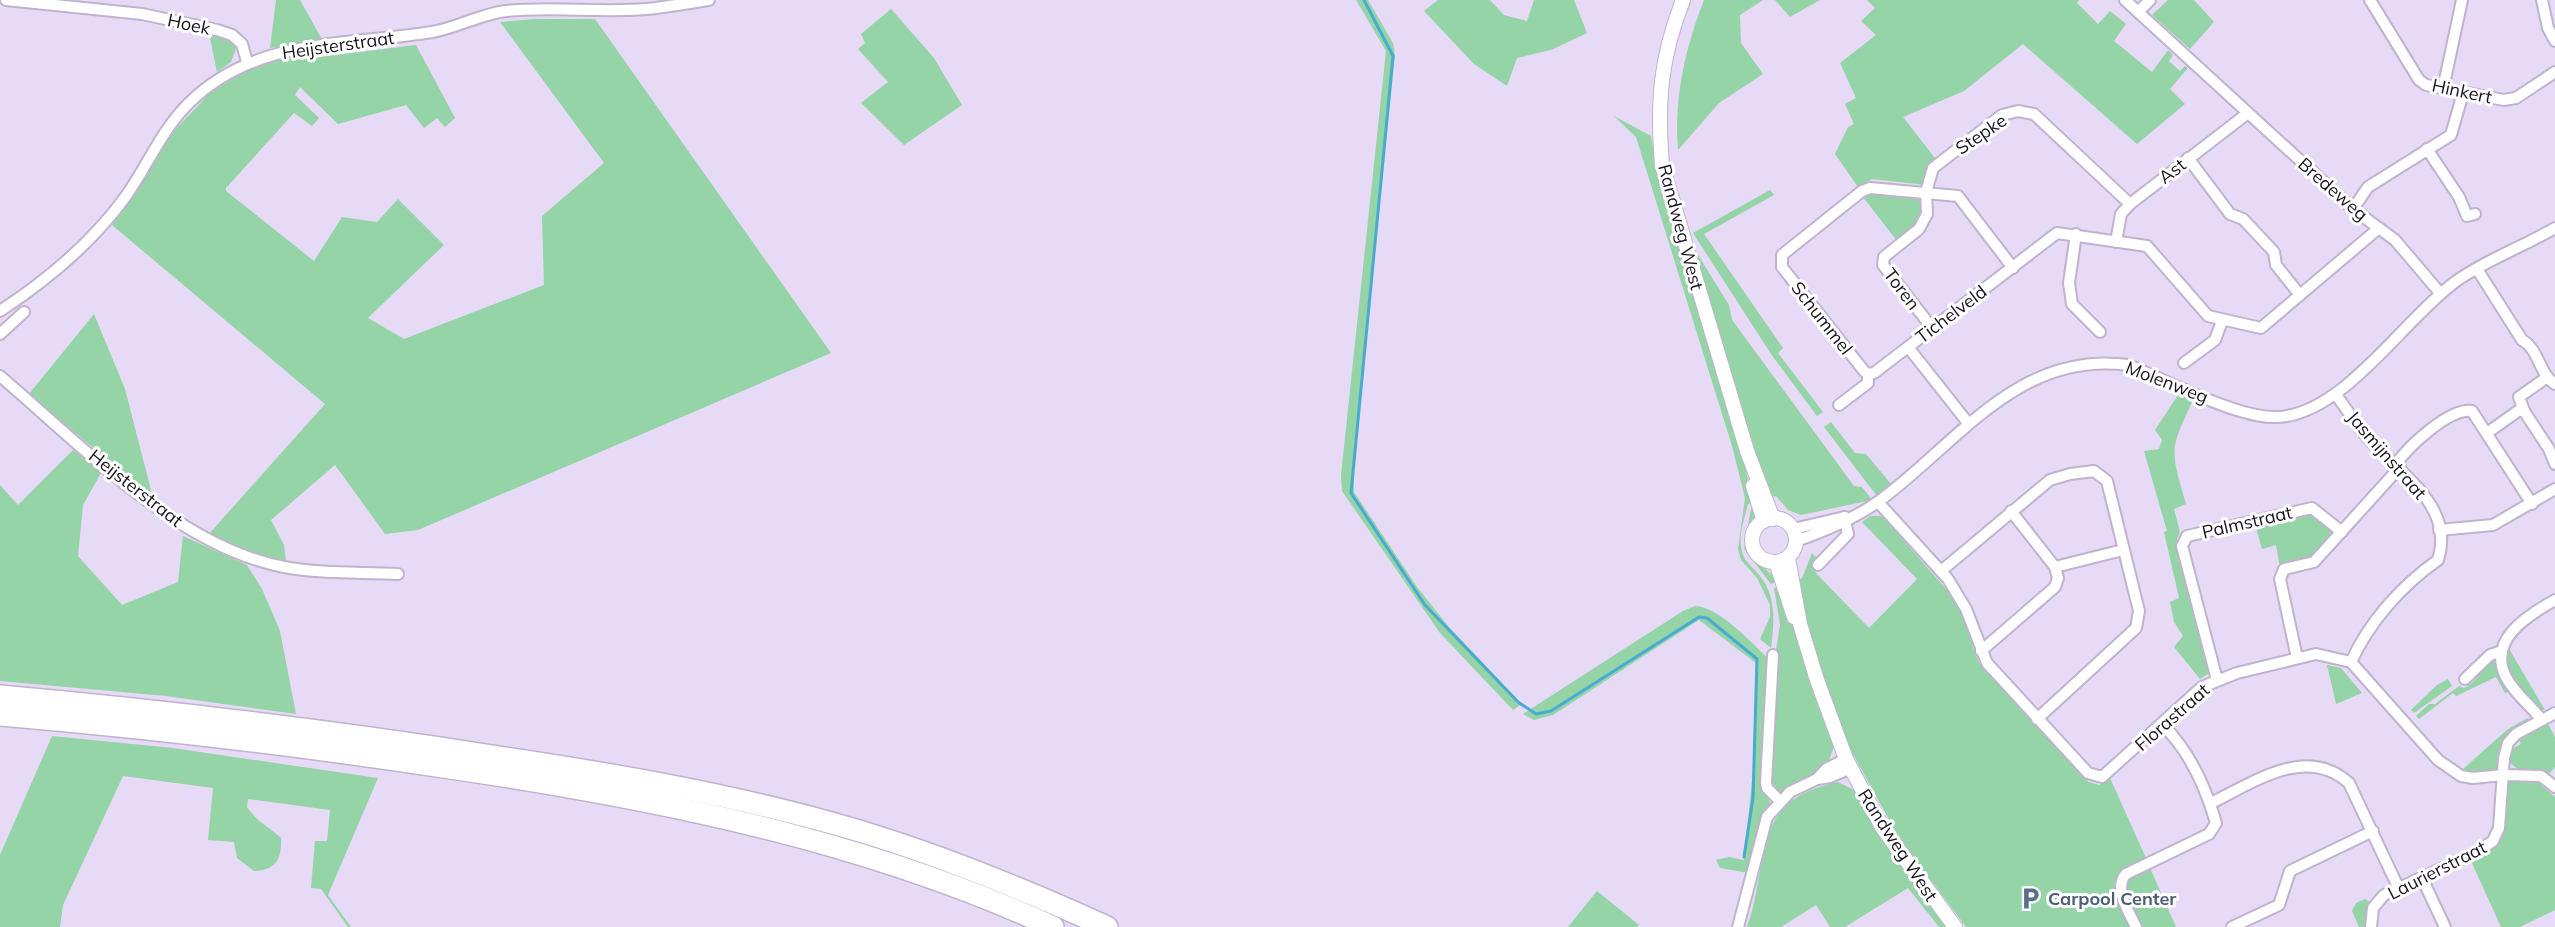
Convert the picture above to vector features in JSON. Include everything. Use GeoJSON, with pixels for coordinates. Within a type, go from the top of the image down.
{"type":"FeatureCollection","features":[{"type":"Feature","properties":{"kind":"highway"},"geometry":{"type":"LineString","coordinates":[[0,696],[168,711],[347,733],[536,762],[729,797],[782,809],[886,839],[990,876],[1107,927]]}},
{"type":"Feature","properties":{"kind":"highway"},"geometry":{"type":"LineString","coordinates":[[0,715],[172,730],[357,753],[533,780],[627,798],[725,818],[830,846],[957,889],[1053,927]]}},
{"type":"Feature","properties":{"kind":"street","name":"Hoek"},"geometry":{"type":"LineString","coordinates":[[6,0],[53,3],[142,14],[217,30],[232,35],[242,44],[248,62]]}},
{"type":"Feature","properties":{"kind":"street","name":"Heijsterstraat"},"geometry":{"type":"LineString","coordinates":[[0,311],[36,288],[65,264],[107,222],[128,193],[163,135],[189,103],[220,78],[248,62],[283,51],[435,32],[502,12],[532,9],[645,9],[709,0]]}},
{"type":"Feature","properties":{"kind":"street","name":"Randweg West"},"geometry":{"type":"LineString","coordinates":[[1683,0],[1664,55],[1660,85],[1658,116],[1662,165],[1768,520]]}},
{"type":"Feature","properties":{"kind":"street","name":"Bredeweg"},"geometry":{"type":"LineString","coordinates":[[2125,0],[2353,209],[2395,240],[2440,293]]}},
{"type":"Feature","properties":{"kind":"street"},"geometry":{"type":"LineString","coordinates":[[2138,12],[2150,0]]}},
{"type":"Feature","properties":{"kind":"street","name":"Hinkert"},"geometry":{"type":"LineString","coordinates":[[2370,0],[2419,80],[2463,93],[2504,100],[2516,98],[2555,72]]}},
{"type":"Feature","properties":{"kind":"street"},"geometry":{"type":"LineString","coordinates":[[2443,88],[2462,0]]}},
{"type":"Feature","properties":{"kind":"street"},"geometry":{"type":"LineString","coordinates":[[2542,0],[2548,28],[2555,41]]}},
{"type":"Feature","properties":{"kind":"street"},"geometry":{"type":"LineString","coordinates":[[2353,209],[2368,187],[2451,135],[2455,130],[2463,93]]}},
{"type":"Feature","properties":{"kind":"street","name":"Stepke"},"geometry":{"type":"LineString","coordinates":[[1926,192],[1933,168],[2002,115],[2018,111],[2034,114],[2130,204]]}},
{"type":"Feature","properties":{"kind":"street","name":"Ast"},"geometry":{"type":"LineString","coordinates":[[2116,242],[2121,214],[2130,204],[2248,113]]}},
{"type":"Feature","properties":{"kind":"street"},"geometry":{"type":"LineString","coordinates":[[2427,149],[2459,197],[2466,216],[2475,214]]}},
{"type":"Feature","properties":{"kind":"street"},"geometry":{"type":"LineString","coordinates":[[2188,158],[2230,214],[2243,219],[2274,252],[2276,265],[2300,295]]}},
{"type":"Feature","properties":{"kind":"street","name":"Schummel"},"geometry":{"type":"LineString","coordinates":[[1868,375],[1782,267],[1780,260],[1782,255],[1862,191],[1870,188],[1926,192]]}},
{"type":"Feature","properties":{"kind":"street"},"geometry":{"type":"LineString","coordinates":[[1926,192],[1958,196],[2013,268]]}},
{"type":"Feature","properties":{"kind":"street","name":"Toren"},"geometry":{"type":"LineString","coordinates":[[1926,192],[1927,214],[1919,229],[1884,257],[1883,265],[1933,329]]}},
{"type":"Feature","properties":{"kind":"street","name":"Tichelveld"},"geometry":{"type":"LineString","coordinates":[[1968,423],[1908,347],[2057,233],[2147,246],[2208,316],[2261,328],[2379,228]]}},
{"type":"Feature","properties":{"kind":"street"},"geometry":{"type":"LineString","coordinates":[[2440,293],[2477,268],[2555,228]]}},
{"type":"Feature","properties":{"kind":"street"},"geometry":{"type":"LineString","coordinates":[[2076,234],[2069,283],[2072,304],[2100,332]]}},
{"type":"Feature","properties":{"kind":"street"},"geometry":{"type":"LineString","coordinates":[[2477,268],[2522,340],[2529,344],[2550,381],[2518,397],[2524,411],[2549,449],[2555,464]]}},
{"type":"Feature","properties":{"kind":"street","name":"Molenweg"},"geometry":{"type":"LineString","coordinates":[[1795,535],[1845,519],[1878,502],[1968,423],[2018,388],[2046,374],[2067,368],[2108,362],[2128,365],[2224,405],[2262,417],[2278,417],[2305,411],[2336,395],[2440,293]]}},
{"type":"Feature","properties":{"kind":"street"},"geometry":{"type":"LineString","coordinates":[[0,334],[24,312]]}},
{"type":"Feature","properties":{"kind":"street"},"geometry":{"type":"LineString","coordinates":[[2184,363],[2215,340],[2222,321]]}},
{"type":"Feature","properties":{"kind":"street"},"geometry":{"type":"LineString","coordinates":[[1839,405],[1868,383],[1868,375],[1908,347]]}},
{"type":"Feature","properties":{"kind":"street","name":"Heijsterstraat"},"geometry":{"type":"LineString","coordinates":[[0,376],[143,497],[189,529],[235,552],[282,567],[398,574]]}},
{"type":"Feature","properties":{"kind":"street","name":"Jasmijnstraat"},"geometry":{"type":"LineString","coordinates":[[2336,395],[2367,437],[2421,491],[2434,511],[2439,530],[2438,560],[2407,584],[2361,641],[2351,662]]}},
{"type":"Feature","properties":{"kind":"street"},"geometry":{"type":"LineString","coordinates":[[2297,658],[2280,579],[2284,569],[2314,562],[2398,466],[2408,447],[2463,410],[2472,411],[2532,504]]}},
{"type":"Feature","properties":{"kind":"street"},"geometry":{"type":"LineString","coordinates":[[2487,433],[2518,411],[2524,411]]}},
{"type":"Feature","properties":{"kind":"street"},"geometry":{"type":"LineString","coordinates":[[1941,571],[2050,480],[2070,474],[2094,471],[2107,481],[2139,612],[2136,628],[2037,719]]}},
{"type":"Feature","properties":{"kind":"street"},"geometry":{"type":"LineString","coordinates":[[2439,530],[2493,525],[2555,489]]}},
{"type":"Feature","properties":{"kind":"street","name":"Florastraat"},"geometry":{"type":"LineString","coordinates":[[1878,502],[1941,571],[1966,609],[1981,651],[1988,663],[2088,773],[2102,777],[2163,725],[2202,687],[2217,680],[2316,654],[2351,662]]}},
{"type":"Feature","properties":{"kind":"street","name":"Palmstraat"},"geometry":{"type":"LineString","coordinates":[[2217,680],[2181,546],[2184,539],[2187,536],[2312,508],[2342,532]]}},
{"type":"Feature","properties":{"kind":"street"},"geometry":{"type":"LineString","coordinates":[[1981,651],[2055,588],[2058,578],[2055,567],[2011,512]]}},
{"type":"Feature","properties":{"kind":"street"},"geometry":{"type":"LineString","coordinates":[[1818,565],[1848,534],[1845,519]]}},
{"type":"Feature","properties":{"kind":"street"},"geometry":{"type":"LineString","coordinates":[[1768,520],[1785,521],[1795,535],[1782,560],[1762,558],[1753,546],[1754,532],[1768,520]]}},
{"type":"Feature","properties":{"kind":"street"},"geometry":{"type":"LineString","coordinates":[[2055,567],[2123,550]]}},
{"type":"Feature","properties":{"kind":"street","name":"Randweg West"},"geometry":{"type":"LineString","coordinates":[[1782,560],[1792,614],[1800,624],[1816,680],[1848,764],[1882,827],[1955,927]]}},
{"type":"Feature","properties":{"kind":"street"},"geometry":{"type":"LineString","coordinates":[[2542,720],[2515,691],[2505,675],[2502,651],[2508,636],[2520,623],[2555,600]]}},
{"type":"Feature","properties":{"kind":"street"},"geometry":{"type":"LineString","coordinates":[[2465,679],[2490,655],[2502,651]]}},
{"type":"Feature","properties":{"kind":"street"},"geometry":{"type":"LineString","coordinates":[[1773,655],[1766,783],[1767,788],[1780,801]]}},
{"type":"Feature","properties":{"kind":"street"},"geometry":{"type":"LineString","coordinates":[[2351,662],[2438,760],[2461,776],[2473,778],[2503,775],[2541,776],[2555,786]]}},
{"type":"Feature","properties":{"kind":"street"},"geometry":{"type":"LineString","coordinates":[[2503,775],[2508,743],[2516,734],[2555,713]]}},
{"type":"Feature","properties":{"kind":"street"},"geometry":{"type":"LineString","coordinates":[[2136,927],[2121,889],[2122,878],[2209,834],[2216,823],[2211,803],[2188,758],[2176,737],[2163,725]]}},
{"type":"Feature","properties":{"kind":"street"},"geometry":{"type":"LineString","coordinates":[[1738,927],[1767,817],[1791,792],[1816,779],[1830,777],[1848,764]]}},
{"type":"Feature","properties":{"kind":"street"},"geometry":{"type":"LineString","coordinates":[[2211,803],[2283,769],[2306,764],[2341,776],[2349,783],[2399,888]]}},
{"type":"Feature","properties":{"kind":"street","name":"Laurierstraat"},"geometry":{"type":"LineString","coordinates":[[2371,927],[2373,908],[2384,895],[2493,841],[2499,828],[2503,775]]}},
{"type":"Feature","properties":{"kind":"street"},"geometry":{"type":"LineString","coordinates":[[2232,927],[2279,905],[2290,871],[2373,831]]}},
{"type":"Feature","properties":{"kind":"street"},"geometry":{"type":"LineString","coordinates":[[2422,878],[2445,927]]}},
{"type":"Feature","properties":{"kind":"green space"},"geometry":{"type":"Polygon","coordinates":[[[276,0],[300,0],[323,41],[270,48],[276,0]]]}},
{"type":"Feature","properties":{"kind":"green space"},"geometry":{"type":"Polygon","coordinates":[[[1356,0],[1368,0],[1393,43],[1395,56],[1353,467],[1354,492],[1417,587],[1449,627],[1522,704],[1513,710],[1440,633],[1342,491],[1341,475],[1386,51],[1356,0]]]}},
{"type":"Feature","properties":{"kind":"green space"},"geometry":{"type":"Polygon","coordinates":[[[1438,0],[1490,0],[1504,15],[1527,21],[1534,0],[1574,0],[1587,33],[1551,50],[1517,58],[1507,86],[1474,64],[1424,11],[1438,0]]]}},
{"type":"Feature","properties":{"kind":"green space"},"geometry":{"type":"Polygon","coordinates":[[[1704,0],[1763,0],[1740,15],[1741,43],[1763,74],[1719,103],[1678,150],[1679,92],[1682,74],[1691,37],[1704,0]]]}},
{"type":"Feature","properties":{"kind":"green space"},"geometry":{"type":"Polygon","coordinates":[[[1775,0],[1820,0],[1790,17],[1775,0]]]}},
{"type":"Feature","properties":{"kind":"green space"},"geometry":{"type":"Polygon","coordinates":[[[1867,0],[2079,0],[2077,3],[2098,24],[2110,11],[2126,24],[2114,41],[2152,72],[2168,50],[2173,55],[2169,61],[2180,71],[2185,66],[2188,68],[2170,89],[2185,104],[2137,144],[2023,44],[1964,91],[1903,117],[1938,162],[1926,185],[1872,179],[1858,187],[1835,154],[1848,127],[1854,124],[1845,104],[1856,98],[1840,63],[1876,35],[1861,21],[1875,8],[1867,0]]]}},
{"type":"Feature","properties":{"kind":"green space"},"geometry":{"type":"Polygon","coordinates":[[[2168,0],[2194,0],[2214,22],[2190,49],[2152,15],[2168,0]]]}},
{"type":"Feature","properties":{"kind":"green space"},"geometry":{"type":"Polygon","coordinates":[[[891,9],[934,58],[962,105],[904,145],[861,103],[888,82],[858,49],[865,43],[861,34],[891,9]]]}},
{"type":"Feature","properties":{"kind":"green space"},"geometry":{"type":"Polygon","coordinates":[[[535,19],[595,19],[831,353],[418,530],[385,534],[335,465],[271,520],[284,545],[286,562],[238,550],[208,535],[325,404],[112,225],[169,136],[210,93],[234,78],[282,57],[304,59],[416,45],[455,118],[445,127],[437,118],[424,128],[406,105],[338,124],[300,87],[295,95],[319,118],[312,126],[294,113],[226,188],[226,191],[314,261],[342,217],[377,222],[398,199],[444,245],[368,318],[404,339],[544,285],[542,216],[604,163],[500,22],[535,19]]]}},
{"type":"Feature","properties":{"kind":"green space"},"geometry":{"type":"Polygon","coordinates":[[[209,33],[230,40],[236,49],[231,62],[217,72],[209,33]]]}},
{"type":"Feature","properties":{"kind":"green space"},"geometry":{"type":"Polygon","coordinates":[[[1614,116],[1651,136],[1660,188],[1745,466],[1753,502],[1748,504],[1741,536],[1741,549],[1744,558],[1765,584],[1772,602],[1771,648],[1760,639],[1770,617],[1770,605],[1757,578],[1741,560],[1738,549],[1745,498],[1732,446],[1636,137],[1614,116]]]}},
{"type":"Feature","properties":{"kind":"green space"},"geometry":{"type":"Polygon","coordinates":[[[1770,190],[1774,195],[1704,234],[1783,348],[1778,353],[1823,412],[1817,416],[1771,354],[1693,233],[1770,190]]]}},
{"type":"Feature","properties":{"kind":"green space"},"geometry":{"type":"Polygon","coordinates":[[[1869,192],[1924,196],[1923,222],[1897,241],[1863,197],[1869,192]]]}},
{"type":"Feature","properties":{"kind":"green space"},"geometry":{"type":"Polygon","coordinates":[[[1687,237],[1729,305],[1732,320],[1854,486],[1862,487],[1872,500],[1801,515],[1788,510],[1776,496],[1770,497],[1687,237]]]}},
{"type":"Feature","properties":{"kind":"green space"},"geometry":{"type":"Polygon","coordinates":[[[94,314],[125,389],[153,498],[29,394],[94,314]]]}},
{"type":"Feature","properties":{"kind":"green space"},"geometry":{"type":"Polygon","coordinates":[[[2180,392],[2194,398],[2180,429],[2175,450],[2177,471],[2186,504],[2174,509],[2180,532],[2177,539],[2192,612],[2197,616],[2208,669],[2208,674],[2200,679],[2174,647],[2183,636],[2174,622],[2170,602],[2179,598],[2164,532],[2167,531],[2144,451],[2159,449],[2162,440],[2155,430],[2180,392]]]}},
{"type":"Feature","properties":{"kind":"green space"},"geometry":{"type":"Polygon","coordinates":[[[1831,422],[1855,453],[1866,454],[1891,484],[1877,496],[1824,427],[1831,422]]]}},
{"type":"Feature","properties":{"kind":"green space"},"geometry":{"type":"Polygon","coordinates":[[[73,450],[101,473],[83,505],[78,556],[122,605],[178,582],[183,536],[247,565],[262,589],[280,631],[296,714],[166,696],[0,681],[0,485],[18,505],[73,450]]]}},
{"type":"Feature","properties":{"kind":"green space"},"geometry":{"type":"Polygon","coordinates":[[[1754,507],[1755,512],[1747,544],[1752,556],[1777,582],[1771,584],[1744,549],[1751,508],[1754,507]]]}},
{"type":"Feature","properties":{"kind":"green space"},"geometry":{"type":"Polygon","coordinates":[[[2305,512],[2313,513],[2333,534],[2309,560],[2280,567],[2276,545],[2262,549],[2255,524],[2305,512]]]}},
{"type":"Feature","properties":{"kind":"green space"},"geometry":{"type":"Polygon","coordinates":[[[1870,516],[1882,516],[1961,606],[1975,654],[1982,667],[2089,782],[2099,785],[2110,778],[2146,858],[2123,873],[2117,879],[2115,886],[2118,902],[2129,927],[1966,927],[1898,836],[1839,729],[1816,659],[1796,582],[1802,578],[1812,553],[1818,560],[1814,571],[1869,628],[1917,579],[1862,522],[1870,516]]]}},
{"type":"Feature","properties":{"kind":"green space"},"geometry":{"type":"Polygon","coordinates":[[[1778,587],[1794,623],[1822,715],[1834,746],[1828,764],[1784,793],[1778,793],[1771,785],[1770,775],[1774,663],[1780,625],[1774,588],[1778,587]]]}},
{"type":"Feature","properties":{"kind":"green space"},"geometry":{"type":"Polygon","coordinates":[[[1695,606],[1715,612],[1725,619],[1769,659],[1766,790],[1771,807],[1749,873],[1720,868],[1716,860],[1729,857],[1744,860],[1754,760],[1756,663],[1699,620],[1553,715],[1534,720],[1523,714],[1683,611],[1695,606]]]}},
{"type":"Feature","properties":{"kind":"green space"},"geometry":{"type":"Polygon","coordinates":[[[2508,647],[2545,710],[2540,710],[2515,682],[2508,667],[2508,647]]]}},
{"type":"Feature","properties":{"kind":"green space"},"geometry":{"type":"Polygon","coordinates":[[[2492,660],[2499,665],[2510,691],[2505,693],[2496,677],[2456,696],[2453,693],[2419,719],[2416,716],[2429,704],[2435,704],[2459,686],[2464,688],[2469,685],[2492,660]]]}},
{"type":"Feature","properties":{"kind":"green space"},"geometry":{"type":"Polygon","coordinates":[[[2327,665],[2341,668],[2362,693],[2336,704],[2327,665]]]}},
{"type":"Feature","properties":{"kind":"green space"},"geometry":{"type":"Polygon","coordinates":[[[2448,679],[2452,686],[2414,713],[2411,710],[2437,685],[2448,679]]]}},
{"type":"Feature","properties":{"kind":"green space"},"geometry":{"type":"Polygon","coordinates":[[[2528,718],[2530,722],[2504,740],[2499,769],[2493,772],[2463,769],[2508,729],[2528,718]]]}},
{"type":"Feature","properties":{"kind":"green space"},"geometry":{"type":"Polygon","coordinates":[[[2547,722],[2555,737],[2555,767],[2548,775],[2529,769],[2519,770],[2510,763],[2510,750],[2521,744],[2518,738],[2547,722]]]}},
{"type":"Feature","properties":{"kind":"green space"},"geometry":{"type":"Polygon","coordinates":[[[52,736],[173,748],[378,778],[328,895],[351,927],[348,927],[321,889],[311,888],[315,841],[327,841],[330,810],[248,799],[247,807],[251,813],[281,838],[279,857],[276,862],[268,868],[254,871],[237,858],[234,842],[208,840],[213,788],[123,776],[63,905],[60,927],[0,927],[0,855],[52,736]]]}},
{"type":"Feature","properties":{"kind":"green space"},"geometry":{"type":"Polygon","coordinates":[[[2527,779],[2538,782],[2555,797],[2555,910],[2520,927],[2501,927],[2471,861],[2484,853],[2499,837],[2504,820],[2506,782],[2527,779]]]}},
{"type":"Feature","properties":{"kind":"green space"},"geometry":{"type":"Polygon","coordinates":[[[1838,782],[1854,790],[1904,871],[1948,927],[1939,927],[1908,888],[1845,927],[1830,927],[1816,905],[1781,927],[1747,927],[1767,837],[1776,819],[1789,803],[1809,791],[1838,782]]]}},
{"type":"Feature","properties":{"kind":"green space"},"geometry":{"type":"Polygon","coordinates":[[[2150,868],[2176,927],[2140,927],[2124,892],[2126,880],[2150,868]]]}},
{"type":"Feature","properties":{"kind":"green space"},"geometry":{"type":"Polygon","coordinates":[[[1597,891],[1639,925],[1637,927],[1568,927],[1597,891]]]}},
{"type":"Feature","properties":{"kind":"green space"},"geometry":{"type":"Polygon","coordinates":[[[2365,899],[2370,902],[2367,927],[2359,927],[2352,911],[2356,903],[2365,899]]]}},
{"type":"Feature","properties":{"kind":"waterway"},"geometry":{"type":"LineString","coordinates":[[1364,0],[1393,56],[1351,493],[1425,605],[1518,702],[1536,714],[1551,711],[1699,617],[1707,618],[1757,659],[1753,798],[1744,857]]}},
{"type":"Feature","properties":{"kind":"place","name":"Carpool Center"},"geometry":{"type":"Point","coordinates":[2030,898]}}]}
